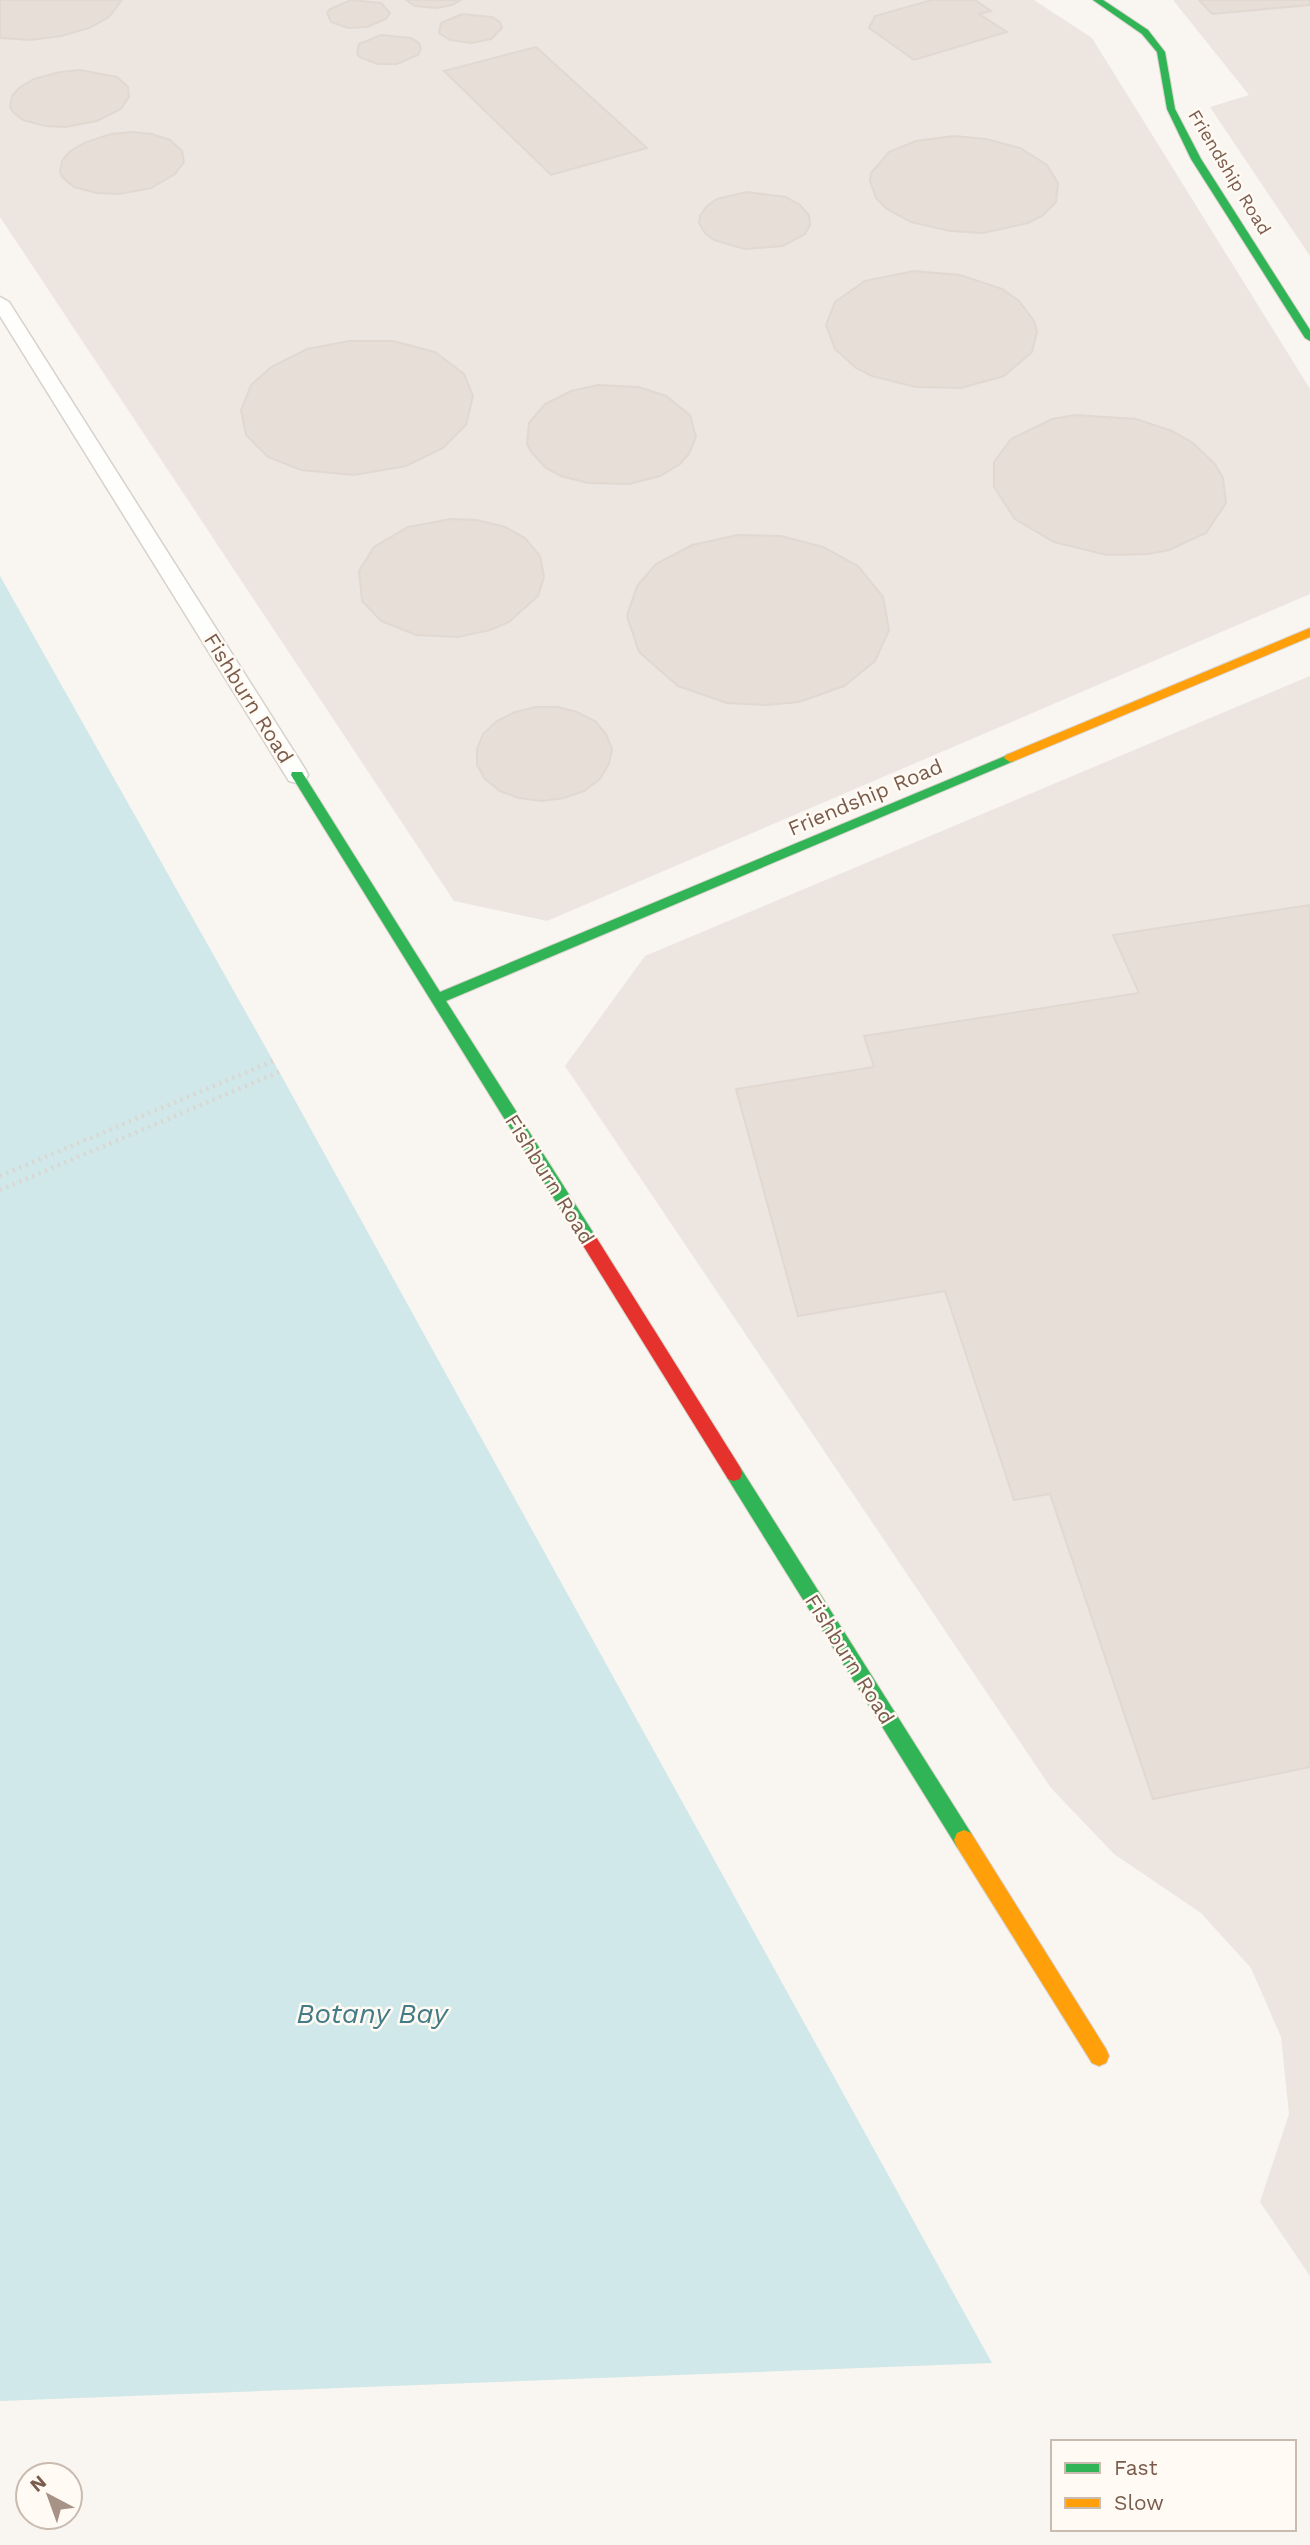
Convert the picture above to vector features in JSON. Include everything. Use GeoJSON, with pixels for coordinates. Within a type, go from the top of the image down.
{"type":"FeatureCollection","features":[{"type":"Feature","properties":{"kind":"street","name":"Friendship Road"},"geometry":{"type":"LineString","coordinates":[[1097,0],[1145,32],[1161,52],[1171,108],[1196,159],[1310,338]]}},
{"type":"Feature","properties":{"kind":"street","name":"Friendship Road"},"geometry":{"type":"LineString","coordinates":[[437,999],[1310,632]]}},
{"type":"Feature","properties":{"kind":"street","name":"Fishburn Road"},"geometry":{"type":"LineString","coordinates":[[297,775],[1099,2056]]}},
{"type":"Feature","properties":{"kind":"lane","name":"Fishburn Road"},"geometry":{"type":"LineString","coordinates":[[0,302],[297,775]]}},
{"type":"Feature","properties":{"kind":"path"},"geometry":{"type":"LineString","coordinates":[[0,1175],[273,1061]]}},
{"type":"Feature","properties":{"kind":"path"},"geometry":{"type":"LineString","coordinates":[[0,1189],[279,1072]]}},
{"type":"Feature","properties":{"kind":"shaded area"},"geometry":{"type":"Polygon","coordinates":[[[0,0],[1034,0],[1092,38],[1310,389],[1310,594],[547,921],[454,901],[0,217],[0,0]]]}},
{"type":"Feature","properties":{"kind":"shaded area"},"geometry":{"type":"Polygon","coordinates":[[[1173,0],[1310,0],[1310,256],[1210,107],[1249,95],[1173,0]]]}},
{"type":"Feature","properties":{"kind":"shaded area"},"geometry":{"type":"Polygon","coordinates":[[[1310,676],[1310,2276],[1260,2202],[1289,2114],[1281,2037],[1251,1968],[1201,1913],[1114,1854],[1051,1788],[565,1066],[645,956],[1310,676]]]}},
{"type":"Feature","properties":{"kind":"water","name":"Botany Bay"},"geometry":{"type":"Polygon","coordinates":[[[0,576],[271,1057],[992,2363],[0,2401],[0,576]]]}},
{"type":"Feature","properties":{"kind":"building"},"geometry":{"type":"Polygon","coordinates":[[[0,0],[122,0],[109,17],[89,28],[61,36],[31,40],[0,38],[0,0]]]}},
{"type":"Feature","properties":{"kind":"building"},"geometry":{"type":"Polygon","coordinates":[[[351,0],[381,3],[390,13],[386,19],[367,27],[348,28],[331,22],[327,13],[330,9],[351,0]]]}},
{"type":"Feature","properties":{"kind":"building"},"geometry":{"type":"Polygon","coordinates":[[[406,0],[461,0],[436,8],[415,6],[406,0]]]}},
{"type":"Feature","properties":{"kind":"building"},"geometry":{"type":"Polygon","coordinates":[[[932,0],[975,0],[991,11],[979,14],[1007,32],[914,60],[869,28],[875,16],[932,0]]]}},
{"type":"Feature","properties":{"kind":"building"},"geometry":{"type":"Polygon","coordinates":[[[1199,0],[1310,0],[1310,5],[1212,14],[1199,0]]]}},
{"type":"Feature","properties":{"kind":"building"},"geometry":{"type":"Polygon","coordinates":[[[462,14],[492,17],[500,22],[502,28],[491,39],[472,43],[450,40],[439,33],[441,23],[462,14]]]}},
{"type":"Feature","properties":{"kind":"building"},"geometry":{"type":"Polygon","coordinates":[[[381,35],[411,38],[419,43],[421,49],[418,55],[397,64],[378,64],[357,54],[359,44],[381,35]]]}},
{"type":"Feature","properties":{"kind":"building"},"geometry":{"type":"Polygon","coordinates":[[[536,47],[647,148],[551,175],[444,71],[536,47]]]}},
{"type":"Feature","properties":{"kind":"building"},"geometry":{"type":"Polygon","coordinates":[[[80,70],[117,77],[128,87],[129,97],[121,109],[97,121],[65,127],[45,126],[23,120],[10,107],[12,96],[34,79],[80,70]]]}},
{"type":"Feature","properties":{"kind":"building"},"geometry":{"type":"Polygon","coordinates":[[[111,134],[152,134],[170,140],[182,151],[184,162],[175,174],[151,188],[119,194],[97,193],[74,187],[63,178],[60,172],[62,161],[69,152],[84,143],[111,134]]]}},
{"type":"Feature","properties":{"kind":"building"},"geometry":{"type":"Polygon","coordinates":[[[954,136],[986,139],[1020,148],[1047,165],[1058,183],[1056,202],[1042,216],[1028,223],[983,233],[950,231],[911,222],[887,209],[876,198],[870,181],[871,173],[889,152],[916,141],[954,136]]]}},
{"type":"Feature","properties":{"kind":"building"},"geometry":{"type":"Polygon","coordinates":[[[747,192],[786,197],[800,205],[809,215],[810,225],[805,234],[783,246],[745,249],[714,240],[705,233],[699,223],[706,207],[717,199],[747,192]]]}},
{"type":"Feature","properties":{"kind":"building"},"geometry":{"type":"Polygon","coordinates":[[[914,271],[960,275],[1002,289],[1019,301],[1034,321],[1037,332],[1032,352],[1004,376],[961,388],[916,387],[872,376],[856,368],[835,349],[826,325],[835,302],[865,281],[914,271]]]}},
{"type":"Feature","properties":{"kind":"building"},"geometry":{"type":"Polygon","coordinates":[[[350,341],[393,341],[435,352],[464,374],[473,396],[466,425],[443,448],[406,466],[354,475],[301,470],[268,457],[246,435],[241,410],[251,385],[271,367],[307,349],[350,341]]]}},
{"type":"Feature","properties":{"kind":"building"},"geometry":{"type":"Polygon","coordinates":[[[598,385],[639,387],[666,396],[690,415],[696,437],[689,454],[680,464],[660,476],[629,484],[588,483],[561,476],[546,468],[527,444],[529,423],[545,404],[571,391],[598,385]]]}},
{"type":"Feature","properties":{"kind":"building"},"geometry":{"type":"Polygon","coordinates":[[[1076,415],[1136,419],[1172,431],[1193,443],[1215,464],[1223,478],[1226,503],[1206,533],[1169,550],[1149,554],[1107,555],[1054,542],[1015,519],[994,487],[994,462],[1011,439],[1052,419],[1076,415]]]}},
{"type":"Feature","properties":{"kind":"building"},"geometry":{"type":"Polygon","coordinates":[[[451,519],[477,520],[505,527],[525,538],[540,556],[544,577],[538,596],[509,622],[490,630],[458,637],[416,635],[381,621],[362,601],[359,571],[374,547],[408,527],[451,519]]]}},
{"type":"Feature","properties":{"kind":"building"},"geometry":{"type":"Polygon","coordinates":[[[738,535],[781,536],[823,547],[858,566],[883,597],[889,630],[875,661],[844,686],[799,702],[766,705],[727,703],[678,686],[639,652],[627,616],[637,586],[656,564],[692,545],[738,535]]]}},
{"type":"Feature","properties":{"kind":"building"},"geometry":{"type":"Polygon","coordinates":[[[536,707],[558,707],[577,712],[595,721],[606,734],[612,749],[609,764],[600,779],[584,791],[564,798],[542,801],[519,798],[500,791],[485,779],[477,765],[477,749],[483,734],[497,721],[515,712],[536,707]]]}},
{"type":"Feature","properties":{"kind":"building"},"geometry":{"type":"Polygon","coordinates":[[[1310,905],[1310,1767],[1153,1799],[1050,1494],[1014,1500],[945,1291],[798,1316],[736,1089],[874,1067],[864,1036],[1139,993],[1113,935],[1310,905]]]}},
{"type":"Feature","properties":{"kind":"traffic: fast"},"geometry":{"type":"LineString","coordinates":[[1097,0],[1145,32],[1161,52],[1171,109],[1196,159],[1310,338]]}},
{"type":"Feature","properties":{"kind":"traffic: fast"},"geometry":{"type":"LineString","coordinates":[[437,999],[1010,758]]}},
{"type":"Feature","properties":{"kind":"traffic: fast"},"geometry":{"type":"LineString","coordinates":[[297,775],[590,1242]]}},
{"type":"Feature","properties":{"kind":"traffic: fast"},"geometry":{"type":"LineString","coordinates":[[734,1473],[964,1840]]}},
{"type":"Feature","properties":{"kind":"traffic: slow"},"geometry":{"type":"LineString","coordinates":[[1010,758],[1310,632]]}},
{"type":"Feature","properties":{"kind":"traffic: slow"},"geometry":{"type":"LineString","coordinates":[[964,1840],[1099,2056]]}},
{"type":"Feature","properties":{"kind":"traffic: jam"},"geometry":{"type":"LineString","coordinates":[[590,1242],[734,1473]]}}]}
